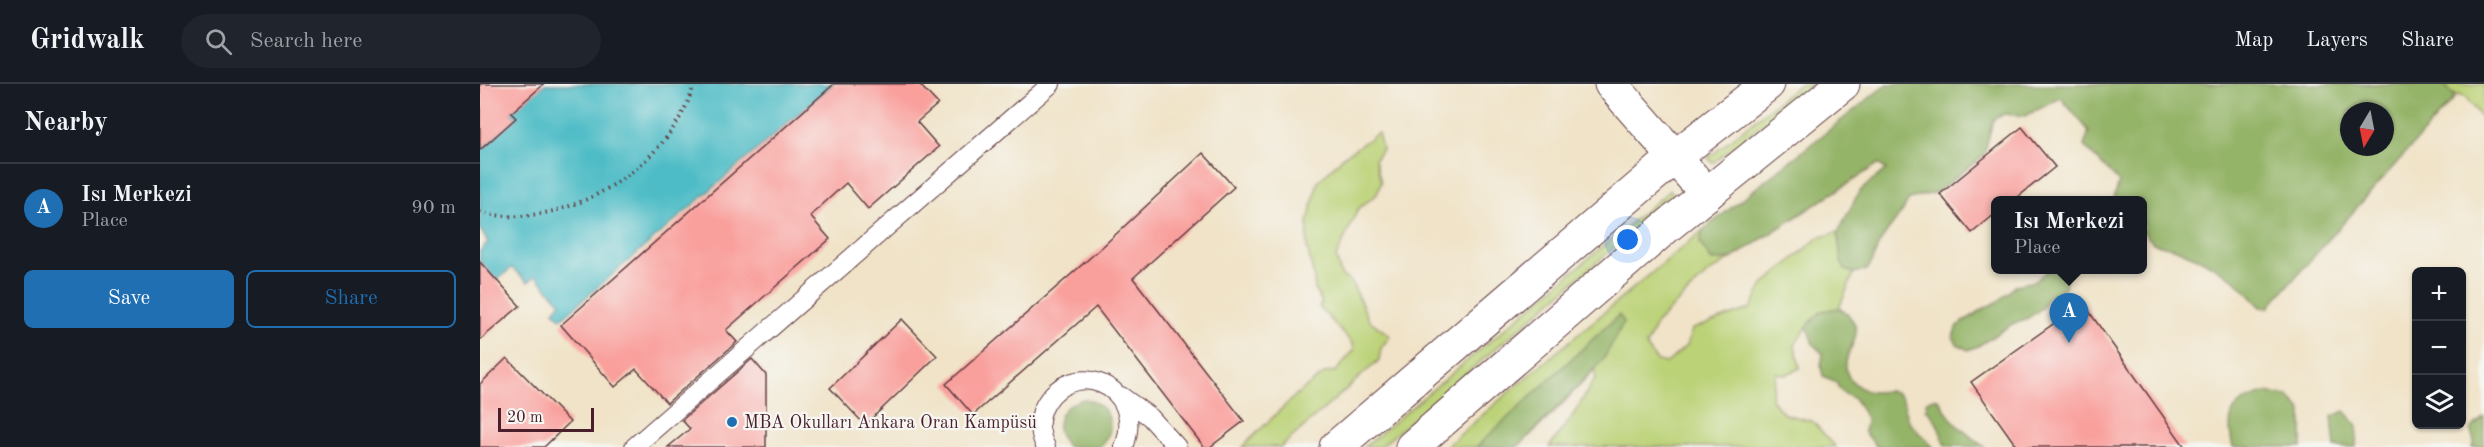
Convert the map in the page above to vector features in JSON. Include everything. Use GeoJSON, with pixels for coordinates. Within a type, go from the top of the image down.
{"type":"FeatureCollection","features":[{"type":"Feature","properties":{"kind":"street"},"geometry":{"type":"LineString","coordinates":[[1611,84],[1707,194]]}},
{"type":"Feature","properties":{"kind":"street"},"geometry":{"type":"LineString","coordinates":[[1336,447],[1676,156],[1768,84]]}},
{"type":"Feature","properties":{"kind":"street"},"geometry":{"type":"LineString","coordinates":[[1412,447],[1707,194],[1843,84]]}},
{"type":"Feature","properties":{"kind":"lane"},"geometry":{"type":"LineString","coordinates":[[634,447],[1051,84]]}},
{"type":"Feature","properties":{"kind":"lane"},"geometry":{"type":"LineString","coordinates":[[1046,447],[1040,429],[1041,415],[1046,402],[1055,391],[1069,383],[1084,381],[1099,383],[1150,417],[1177,447]]}},
{"type":"Feature","properties":{"kind":"lane"},"geometry":{"type":"LineString","coordinates":[[1113,391],[1123,402],[1129,416],[1127,439]]}},
{"type":"Feature","properties":{"kind":"lane"},"geometry":{"type":"LineString","coordinates":[[1127,439],[1150,417]]}},
{"type":"Feature","properties":{"kind":"path"},"geometry":{"type":"LineString","coordinates":[[480,212],[512,216],[560,209],[604,193],[638,167],[666,136],[688,101],[694,85]]}},
{"type":"Feature","properties":{"kind":"green space"},"geometry":{"type":"Polygon","coordinates":[[[1800,84],[1813,84],[1713,163],[1708,158],[1800,84]]]}},
{"type":"Feature","properties":{"kind":"green space"},"geometry":{"type":"Polygon","coordinates":[[[1887,84],[2444,84],[2455,97],[2268,308],[2261,307],[2235,280],[2202,260],[2176,249],[2153,243],[2147,236],[2147,196],[2115,196],[2119,182],[2084,146],[2089,131],[2061,98],[2025,116],[2004,114],[1993,120],[1984,155],[1937,192],[1909,199],[1879,244],[1867,270],[1854,273],[1845,270],[1841,261],[1838,232],[1859,192],[1886,169],[1878,164],[1731,259],[1712,261],[1700,243],[1702,231],[1887,84]]]}},
{"type":"Feature","properties":{"kind":"green space"},"geometry":{"type":"Polygon","coordinates":[[[2409,84],[2484,84],[2484,121],[2465,97],[2409,84]]]}},
{"type":"Feature","properties":{"kind":"green space"},"geometry":{"type":"Polygon","coordinates":[[[1378,133],[1382,149],[1375,159],[1381,182],[1377,194],[1358,209],[1336,257],[1341,275],[1352,283],[1369,320],[1390,336],[1381,348],[1379,360],[1281,447],[1242,447],[1296,395],[1325,373],[1336,371],[1354,350],[1353,344],[1319,307],[1322,302],[1315,290],[1307,248],[1308,221],[1318,182],[1343,157],[1378,133]]]}},
{"type":"Feature","properties":{"kind":"green space"},"geometry":{"type":"Polygon","coordinates":[[[1670,190],[1675,196],[1380,447],[1364,447],[1670,190]]]}},
{"type":"Feature","properties":{"kind":"green space"},"geometry":{"type":"Polygon","coordinates":[[[1702,231],[1700,243],[1712,261],[1731,259],[1708,273],[1657,322],[1646,346],[1657,361],[1667,363],[1687,345],[1692,329],[1750,309],[1763,285],[1818,238],[1838,232],[1841,261],[1845,270],[1854,273],[1839,308],[1823,313],[1812,320],[1795,345],[1800,368],[1785,375],[1776,373],[1771,399],[1784,414],[1812,421],[1836,447],[1549,447],[1572,417],[1596,377],[1594,370],[1553,414],[1517,447],[1446,447],[1510,391],[1702,231]]]}},
{"type":"Feature","properties":{"kind":"green space"},"geometry":{"type":"Polygon","coordinates":[[[2043,274],[2067,276],[2065,287],[2048,297],[2042,308],[2028,318],[2012,324],[1968,350],[1957,344],[1953,337],[1957,326],[2000,300],[2016,285],[2035,281],[2043,274]]]}},
{"type":"Feature","properties":{"kind":"green space"},"geometry":{"type":"Polygon","coordinates":[[[1839,308],[1850,317],[1855,325],[1856,333],[1846,364],[1851,380],[1868,391],[1889,391],[1898,394],[1903,400],[1910,423],[1933,447],[1877,447],[1864,431],[1867,419],[1855,399],[1843,393],[1836,382],[1823,376],[1821,366],[1823,354],[1813,344],[1807,327],[1821,311],[1839,308]]]}},
{"type":"Feature","properties":{"kind":"green space"},"geometry":{"type":"Polygon","coordinates":[[[1619,315],[1624,322],[1603,360],[1526,439],[1517,447],[1476,447],[1619,315]]]}},
{"type":"Feature","properties":{"kind":"green space"},"geometry":{"type":"Polygon","coordinates":[[[2265,393],[2288,396],[2302,411],[2302,447],[2233,447],[2230,425],[2234,411],[2245,400],[2265,393]]]}},
{"type":"Feature","properties":{"kind":"green space"},"geometry":{"type":"Polygon","coordinates":[[[1934,398],[1940,400],[1959,426],[1984,447],[1946,446],[1935,419],[1926,409],[1927,401],[1934,398]]]}},
{"type":"Feature","properties":{"kind":"green space"},"geometry":{"type":"Polygon","coordinates":[[[1084,399],[1093,401],[1105,411],[1109,418],[1109,432],[1099,447],[1068,447],[1059,432],[1060,418],[1068,406],[1084,399]]]}},
{"type":"Feature","properties":{"kind":"green space"},"geometry":{"type":"Polygon","coordinates":[[[2344,411],[2357,425],[2356,447],[2335,447],[2332,417],[2344,411]]]}},
{"type":"Feature","properties":{"kind":"green space"},"geometry":{"type":"Polygon","coordinates":[[[2484,417],[2484,447],[2472,447],[2474,442],[2471,428],[2484,417]]]}},
{"type":"Feature","properties":{"kind":"water"},"geometry":{"type":"Polygon","coordinates":[[[544,84],[833,84],[561,319],[554,311],[561,303],[536,276],[528,282],[512,268],[496,280],[480,262],[480,251],[488,242],[480,229],[480,150],[516,118],[511,113],[544,84]]]}},
{"type":"Feature","properties":{"kind":"building"},"geometry":{"type":"Polygon","coordinates":[[[480,84],[544,84],[511,113],[516,118],[480,150],[480,84]]]}},
{"type":"Feature","properties":{"kind":"building"},"geometry":{"type":"Polygon","coordinates":[[[834,84],[919,84],[938,104],[917,122],[939,147],[868,209],[846,183],[810,216],[830,239],[726,330],[737,342],[667,403],[636,369],[615,387],[561,325],[834,84]]]}},
{"type":"Feature","properties":{"kind":"building"},"geometry":{"type":"Polygon","coordinates":[[[2022,127],[2055,167],[2019,196],[1991,196],[1991,217],[1972,233],[1940,194],[2022,127]]]}},
{"type":"Feature","properties":{"kind":"building"},"geometry":{"type":"Polygon","coordinates":[[[1203,153],[1234,187],[1133,278],[1244,421],[1210,447],[1204,447],[1096,307],[973,415],[946,384],[1100,249],[1203,153]]]}},
{"type":"Feature","properties":{"kind":"building"},"geometry":{"type":"Polygon","coordinates":[[[480,262],[520,306],[480,340],[480,262]]]}},
{"type":"Feature","properties":{"kind":"building"},"geometry":{"type":"Polygon","coordinates":[[[2083,303],[2185,447],[2017,447],[1971,382],[2083,303]]]}},
{"type":"Feature","properties":{"kind":"building"},"geometry":{"type":"Polygon","coordinates":[[[902,319],[937,356],[865,425],[830,388],[902,319]]]}},
{"type":"Feature","properties":{"kind":"building"},"geometry":{"type":"Polygon","coordinates":[[[507,358],[570,422],[544,447],[480,447],[480,384],[507,358]]]}},
{"type":"Feature","properties":{"kind":"building","name":"MBA Okulları Ankara Oran Kampüsü"},"geometry":{"type":"Polygon","coordinates":[[[752,359],[766,375],[766,447],[668,447],[690,429],[682,420],[752,359]]]}},
{"type":"Feature","properties":{"kind":"place","name":"Isı Merkezi"},"geometry":{"type":"Point","coordinates":[2069,343]}},
{"type":"Feature","properties":{"kind":"place","name":"MBA Okulları Ankara Oran Kampüsü"},"geometry":{"type":"Point","coordinates":[732,422]}}]}
